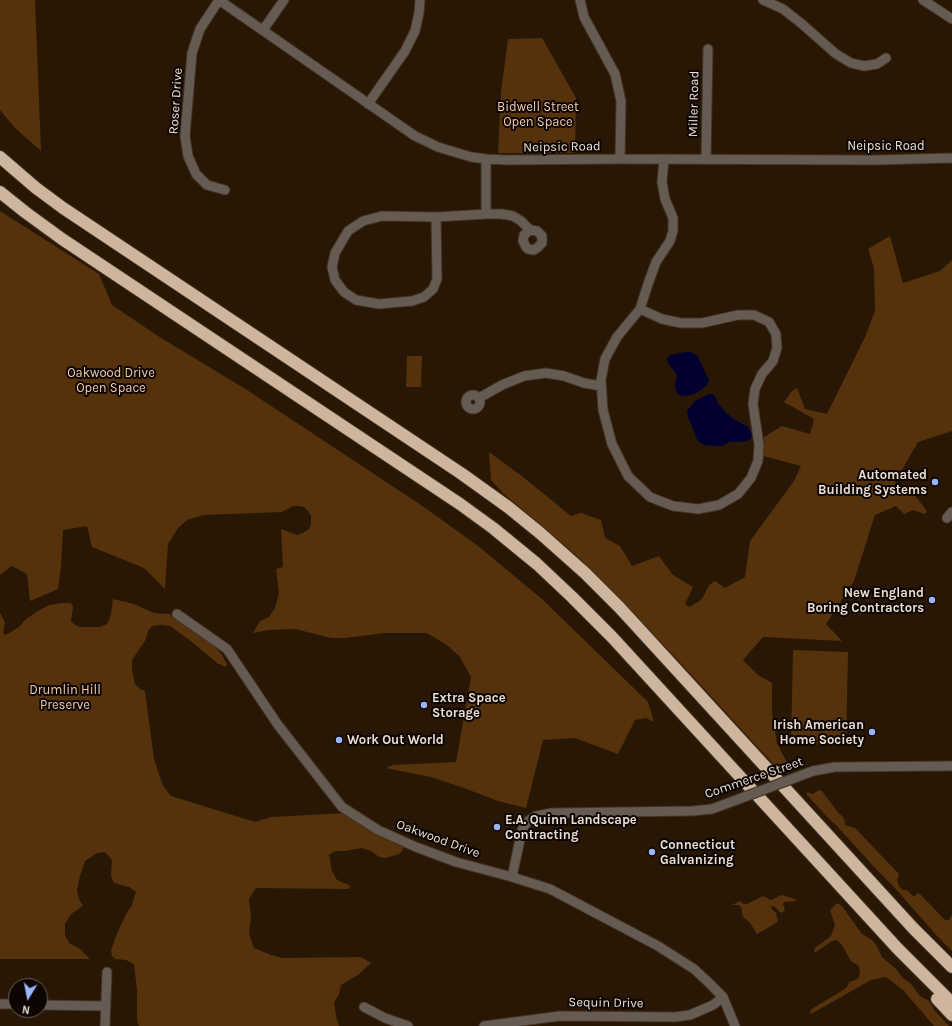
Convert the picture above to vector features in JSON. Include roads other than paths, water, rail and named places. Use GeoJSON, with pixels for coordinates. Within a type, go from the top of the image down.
{"type":"FeatureCollection","features":[{"type":"Feature","properties":{"kind":"highway"},"geometry":{"type":"LineString","coordinates":[[0,158],[62,208],[462,474],[508,507],[549,541],[620,608],[913,928],[952,967]]}},
{"type":"Feature","properties":{"kind":"highway"},"geometry":{"type":"LineString","coordinates":[[0,192],[62,239],[460,504],[493,528],[537,564],[581,605],[612,637],[904,955],[952,1003]]}},
{"type":"Feature","properties":{"kind":"highway"},"geometry":{"type":"LineString","coordinates":[[904,955],[923,982],[952,1015]]}},
{"type":"Feature","properties":{"kind":"street","name":"Neipsic Road"},"geometry":{"type":"LineString","coordinates":[[219,0],[410,133],[427,143],[452,152],[486,159],[515,160],[952,158]]}},
{"type":"Feature","properties":{"kind":"street","name":"Roser Drive"},"geometry":{"type":"LineString","coordinates":[[219,0],[200,29],[192,53],[185,136],[188,156],[196,174],[207,185],[225,190]]}},
{"type":"Feature","properties":{"kind":"street"},"geometry":{"type":"LineString","coordinates":[[263,30],[284,0]]}},
{"type":"Feature","properties":{"kind":"street"},"geometry":{"type":"LineString","coordinates":[[368,104],[416,31],[420,0]]}},
{"type":"Feature","properties":{"kind":"street"},"geometry":{"type":"LineString","coordinates":[[580,0],[584,17],[615,74],[621,101],[620,159]]}},
{"type":"Feature","properties":{"kind":"street"},"geometry":{"type":"LineString","coordinates":[[763,0],[783,9],[836,54],[851,63],[864,66],[877,64],[886,58]]}},
{"type":"Feature","properties":{"kind":"street"},"geometry":{"type":"LineString","coordinates":[[923,0],[952,19]]}},
{"type":"Feature","properties":{"kind":"street","name":"Miller Road"},"geometry":{"type":"LineString","coordinates":[[706,159],[708,49]]}},
{"type":"Feature","properties":{"kind":"street"},"geometry":{"type":"LineString","coordinates":[[486,159],[486,214]]}},
{"type":"Feature","properties":{"kind":"street"},"geometry":{"type":"LineString","coordinates":[[640,310],[662,319],[682,323],[702,323],[738,315],[754,314],[769,322],[776,334],[777,348],[773,361],[762,374],[755,389],[753,404],[760,445],[758,461],[751,478],[738,494],[719,505],[698,509],[673,506],[650,497],[628,476],[612,444],[603,410],[601,380],[605,359],[617,337],[640,310],[656,262],[670,241],[673,231],[672,218],[665,199],[662,182],[664,159]]}},
{"type":"Feature","properties":{"kind":"street"},"geometry":{"type":"LineString","coordinates":[[436,217],[437,279],[433,289],[424,297],[412,301],[379,304],[356,300],[344,292],[335,280],[332,267],[335,253],[348,231],[363,221],[382,216],[436,217],[502,214],[513,216],[530,230]]}},
{"type":"Feature","properties":{"kind":"street"},"geometry":{"type":"LineString","coordinates":[[480,398],[502,385],[524,376],[546,373],[564,376],[584,383],[601,386]]}},
{"type":"Feature","properties":{"kind":"street","name":"Oakwood Drive"},"geometry":{"type":"LineString","coordinates":[[177,614],[227,649],[278,724],[342,807],[378,830],[416,847],[456,862],[550,889],[658,946],[694,969],[723,997],[735,1026]]}},
{"type":"Feature","properties":{"kind":"street","name":"Commerce Street"},"geometry":{"type":"LineString","coordinates":[[512,877],[522,830],[527,822],[536,816],[552,813],[698,811],[719,806],[816,770],[839,767],[952,766]]}},
{"type":"Feature","properties":{"kind":"street"},"geometry":{"type":"LineString","coordinates":[[105,1026],[106,972]]}},
{"type":"Feature","properties":{"kind":"street","name":"Sequin Drive"},"geometry":{"type":"LineString","coordinates":[[484,1026],[560,1016],[675,1017],[690,1015],[713,1004],[723,997]]}},
{"type":"Feature","properties":{"kind":"street"},"geometry":{"type":"LineString","coordinates":[[48,1005],[106,1006]]}},
{"type":"Feature","properties":{"kind":"street"},"geometry":{"type":"LineString","coordinates":[[364,1007],[385,1018],[408,1026]]}},
{"type":"Feature","properties":{"kind":"place","name":"Automated Building Systems"},"geometry":{"type":"Point","coordinates":[935,482]}},
{"type":"Feature","properties":{"kind":"place","name":"New England Boring Contractors"},"geometry":{"type":"Point","coordinates":[932,600]}},
{"type":"Feature","properties":{"kind":"place","name":"Extra Space Storage"},"geometry":{"type":"Point","coordinates":[424,705]}},
{"type":"Feature","properties":{"kind":"place","name":"Irish American Home Society"},"geometry":{"type":"Point","coordinates":[872,732]}},
{"type":"Feature","properties":{"kind":"place","name":"Work Out World"},"geometry":{"type":"Point","coordinates":[339,740]}},
{"type":"Feature","properties":{"kind":"place","name":"E.A. Quinn Landscape Contracting"},"geometry":{"type":"Point","coordinates":[497,827]}},
{"type":"Feature","properties":{"kind":"place","name":"Connecticut Galvanizing"},"geometry":{"type":"Point","coordinates":[652,852]}},
{"type":"Feature","properties":{"kind":"park label","name":"Bidwell Street Open Space"},"geometry":{"type":"Point","coordinates":[538,114]}},
{"type":"Feature","properties":{"kind":"park label","name":"Oakwood Drive Open Space"},"geometry":{"type":"Point","coordinates":[111,380]}},
{"type":"Feature","properties":{"kind":"park label","name":"Drumlin Hill Preserve"},"geometry":{"type":"Point","coordinates":[65,698]}}]}
